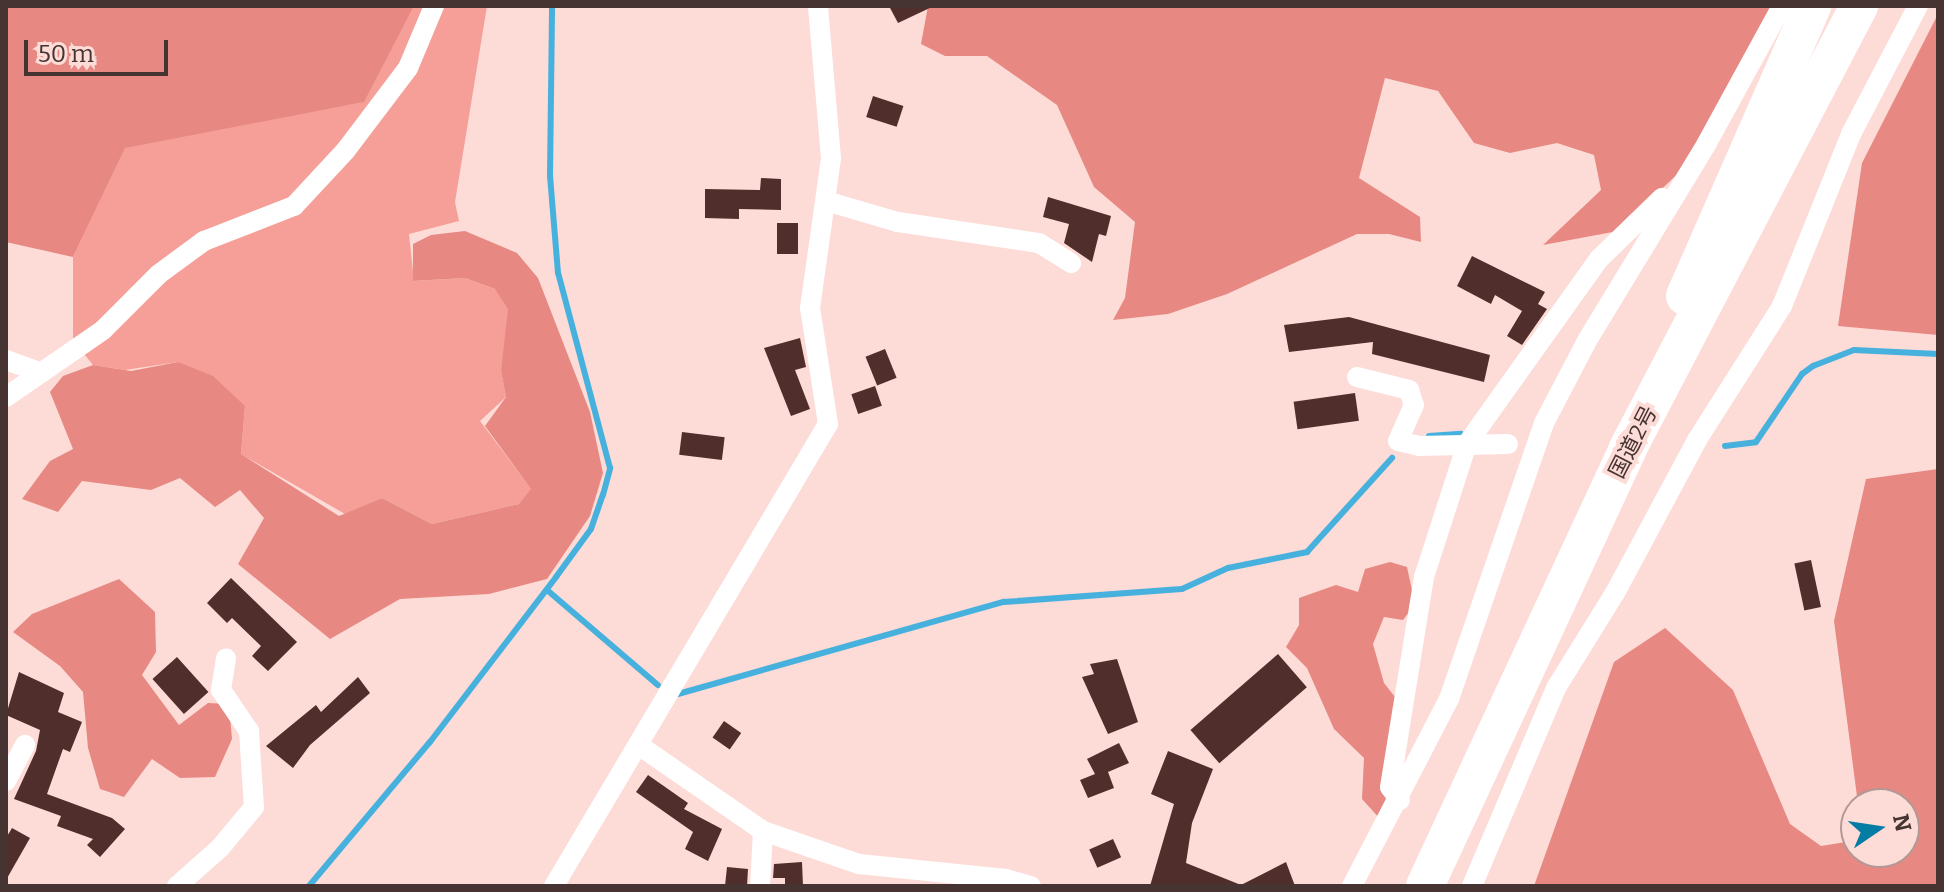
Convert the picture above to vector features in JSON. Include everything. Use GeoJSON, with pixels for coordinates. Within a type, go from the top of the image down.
{"type":"FeatureCollection","features":[{"type":"Feature","properties":{"kind":"highway"},"geometry":{"type":"LineString","coordinates":[[1628,448],[1703,249],[1812,6]]}},
{"type":"Feature","properties":{"kind":"highway","name":"国道2号"},"geometry":{"type":"LineString","coordinates":[[1425,886],[1628,448],[1859,6]]}},
{"type":"Feature","properties":{"kind":"highway"},"geometry":{"type":"LineString","coordinates":[[1682,347],[1888,6]]}},
{"type":"Feature","properties":{"kind":"street"},"geometry":{"type":"LineString","coordinates":[[6,397],[103,330],[159,274],[204,241],[294,206],[346,150],[408,68],[434,6]]}},
{"type":"Feature","properties":{"kind":"street"},"geometry":{"type":"LineString","coordinates":[[554,886],[640,746],[828,424],[810,308],[826,201],[831,120],[818,6]]}},
{"type":"Feature","properties":{"kind":"street"},"geometry":{"type":"LineString","coordinates":[[1352,886],[1400,800],[1449,699],[1544,423],[1588,339],[1683,183],[1782,6]]}},
{"type":"Feature","properties":{"kind":"street"},"geometry":{"type":"LineString","coordinates":[[1472,886],[1556,688],[1615,593],[1697,440],[1782,306],[1851,134],[1918,6]]}},
{"type":"Feature","properties":{"kind":"street"},"geometry":{"type":"LineString","coordinates":[[1400,800],[1390,787],[1424,577],[1467,444],[1599,259],[1644,219],[1672,185],[1683,183]]}},
{"type":"Feature","properties":{"kind":"street"},"geometry":{"type":"LineString","coordinates":[[826,201],[898,222],[1039,243],[1071,263]]}},
{"type":"Feature","properties":{"kind":"street"},"geometry":{"type":"LineString","coordinates":[[6,360],[39,372]]}},
{"type":"Feature","properties":{"kind":"street"},"geometry":{"type":"LineString","coordinates":[[1357,377],[1409,390],[1414,405],[1398,441],[1419,446],[1508,444]]}},
{"type":"Feature","properties":{"kind":"street"},"geometry":{"type":"LineString","coordinates":[[177,886],[220,848],[254,807],[249,731],[221,690],[226,658]]}},
{"type":"Feature","properties":{"kind":"street"},"geometry":{"type":"LineString","coordinates":[[6,781],[25,745]]}},
{"type":"Feature","properties":{"kind":"street"},"geometry":{"type":"LineString","coordinates":[[640,746],[763,831],[859,864],[1031,886]]}},
{"type":"Feature","properties":{"kind":"street"},"geometry":{"type":"LineString","coordinates":[[760,886],[763,831]]}},
{"type":"Feature","properties":{"kind":"shaded area"},"geometry":{"type":"Polygon","coordinates":[[[6,6],[414,6],[364,102],[125,148],[73,257],[6,242],[6,6]]]}},
{"type":"Feature","properties":{"kind":"shaded area"},"geometry":{"type":"Polygon","coordinates":[[[414,6],[487,6],[455,202],[459,221],[409,234],[414,281],[465,278],[495,289],[513,304],[501,371],[506,397],[480,421],[532,490],[519,504],[432,524],[382,498],[345,514],[241,454],[245,406],[178,362],[125,370],[93,365],[73,340],[73,257],[125,147],[363,102],[414,6]]]}},
{"type":"Feature","properties":{"kind":"shaded area"},"geometry":{"type":"Polygon","coordinates":[[[928,6],[1771,6],[1692,160],[1618,231],[1543,245],[1601,190],[1594,155],[1557,143],[1510,153],[1474,143],[1438,91],[1385,78],[1359,178],[1420,217],[1421,242],[1389,234],[1357,234],[1227,294],[1168,314],[1113,320],[1125,298],[1135,222],[1094,187],[1057,105],[987,56],[945,56],[921,44],[928,6]]]}},
{"type":"Feature","properties":{"kind":"shaded area"},"geometry":{"type":"Polygon","coordinates":[[[1938,14],[1938,335],[1838,326],[1862,163],[1938,14]]]}},
{"type":"Feature","properties":{"kind":"shaded area"},"geometry":{"type":"Polygon","coordinates":[[[465,231],[517,253],[538,278],[590,412],[603,473],[590,516],[547,579],[489,594],[400,599],[330,639],[238,564],[264,518],[240,490],[215,507],[180,478],[151,490],[82,481],[58,512],[22,499],[50,461],[73,449],[50,392],[63,376],[93,365],[131,371],[178,362],[213,376],[245,406],[241,454],[339,516],[382,498],[432,524],[519,504],[531,489],[485,426],[506,397],[501,371],[508,309],[495,289],[465,278],[413,281],[413,244],[431,235],[465,231]]]}},
{"type":"Feature","properties":{"kind":"shaded area"},"geometry":{"type":"Polygon","coordinates":[[[1938,469],[1938,886],[1534,886],[1614,662],[1665,628],[1733,690],[1790,824],[1821,846],[1840,843],[1840,868],[1920,868],[1920,788],[1856,788],[1834,621],[1866,479],[1938,469]]]}},
{"type":"Feature","properties":{"kind":"shaded area"},"geometry":{"type":"Polygon","coordinates":[[[1390,562],[1407,567],[1415,604],[1403,620],[1384,617],[1373,644],[1384,683],[1399,702],[1393,774],[1381,820],[1362,799],[1364,758],[1334,729],[1307,668],[1286,647],[1299,625],[1299,598],[1336,585],[1358,592],[1365,569],[1390,562]]]}},
{"type":"Feature","properties":{"kind":"shaded area"},"geometry":{"type":"Polygon","coordinates":[[[119,579],[155,612],[156,652],[142,675],[179,725],[208,703],[229,704],[232,739],[215,777],[180,778],[152,759],[124,797],[100,789],[88,748],[83,692],[60,666],[13,632],[32,614],[119,579]]]}},
{"type":"Feature","properties":{"kind":"building"},"geometry":{"type":"Polygon","coordinates":[[[889,6],[934,6],[898,23],[889,6]]]}},
{"type":"Feature","properties":{"kind":"building"},"geometry":{"type":"Polygon","coordinates":[[[873,96],[903,106],[897,127],[866,117],[873,96]]]}},
{"type":"Feature","properties":{"kind":"building"},"geometry":{"type":"Polygon","coordinates":[[[761,178],[781,179],[781,210],[739,209],[739,219],[705,218],[705,189],[760,190],[761,178]]]}},
{"type":"Feature","properties":{"kind":"building"},"geometry":{"type":"Polygon","coordinates":[[[1048,197],[1111,216],[1106,236],[1099,234],[1092,262],[1064,243],[1069,224],[1043,217],[1048,197]]]}},
{"type":"Feature","properties":{"kind":"building"},"geometry":{"type":"Polygon","coordinates":[[[777,223],[798,223],[798,254],[777,254],[777,223]]]}},
{"type":"Feature","properties":{"kind":"building"},"geometry":{"type":"Polygon","coordinates":[[[1472,256],[1545,292],[1538,304],[1547,309],[1522,345],[1507,336],[1522,311],[1495,295],[1491,304],[1457,286],[1472,256]]]}},
{"type":"Feature","properties":{"kind":"building"},"geometry":{"type":"Polygon","coordinates":[[[1349,317],[1490,355],[1484,382],[1372,354],[1373,342],[1289,352],[1284,325],[1349,317]]]}},
{"type":"Feature","properties":{"kind":"building"},"geometry":{"type":"Polygon","coordinates":[[[800,338],[806,367],[795,370],[810,409],[791,416],[764,348],[800,338]]]}},
{"type":"Feature","properties":{"kind":"building"},"geometry":{"type":"Polygon","coordinates":[[[885,349],[897,378],[877,386],[866,357],[885,349]]]}},
{"type":"Feature","properties":{"kind":"building"},"geometry":{"type":"Polygon","coordinates":[[[875,386],[882,406],[858,414],[851,394],[875,386]]]}},
{"type":"Feature","properties":{"kind":"building"},"geometry":{"type":"Polygon","coordinates":[[[1355,393],[1359,421],[1298,429],[1294,402],[1355,393]]]}},
{"type":"Feature","properties":{"kind":"building"},"geometry":{"type":"Polygon","coordinates":[[[682,432],[725,437],[722,460],[679,455],[682,432]]]}},
{"type":"Feature","properties":{"kind":"building"},"geometry":{"type":"Polygon","coordinates":[[[1811,560],[1821,607],[1804,610],[1794,564],[1811,560]]]}},
{"type":"Feature","properties":{"kind":"building"},"geometry":{"type":"Polygon","coordinates":[[[231,578],[297,642],[268,671],[252,656],[261,646],[232,618],[227,623],[207,603],[231,578]]]}},
{"type":"Feature","properties":{"kind":"building"},"geometry":{"type":"Polygon","coordinates":[[[1278,654],[1307,687],[1219,763],[1190,730],[1278,654]]]}},
{"type":"Feature","properties":{"kind":"building"},"geometry":{"type":"Polygon","coordinates":[[[177,657],[208,692],[184,714],[152,679],[177,657]]]}},
{"type":"Feature","properties":{"kind":"building"},"geometry":{"type":"Polygon","coordinates":[[[1117,659],[1138,722],[1108,734],[1082,677],[1094,674],[1090,664],[1117,659]]]}},
{"type":"Feature","properties":{"kind":"building"},"geometry":{"type":"Polygon","coordinates":[[[19,672],[64,693],[58,712],[82,722],[70,752],[63,749],[47,794],[112,818],[125,829],[100,857],[87,845],[93,839],[57,826],[61,816],[14,799],[36,751],[40,730],[6,715],[19,672]]]}},
{"type":"Feature","properties":{"kind":"building"},"geometry":{"type":"Polygon","coordinates":[[[358,677],[370,693],[310,745],[293,768],[266,746],[316,705],[321,712],[358,677]]]}},
{"type":"Feature","properties":{"kind":"building"},"geometry":{"type":"Polygon","coordinates":[[[724,721],[741,733],[730,749],[713,737],[724,721]]]}},
{"type":"Feature","properties":{"kind":"building"},"geometry":{"type":"Polygon","coordinates":[[[1119,743],[1129,763],[1108,772],[1114,788],[1088,798],[1080,780],[1095,774],[1087,759],[1119,743]]]}},
{"type":"Feature","properties":{"kind":"building"},"geometry":{"type":"Polygon","coordinates":[[[1168,751],[1213,769],[1192,823],[1186,863],[1241,885],[1286,862],[1295,886],[1150,886],[1174,804],[1151,794],[1168,751]]]}},
{"type":"Feature","properties":{"kind":"building"},"geometry":{"type":"Polygon","coordinates":[[[648,775],[688,803],[684,809],[722,829],[708,861],[685,849],[693,832],[636,792],[648,775]]]}},
{"type":"Feature","properties":{"kind":"building"},"geometry":{"type":"Polygon","coordinates":[[[12,828],[30,838],[6,880],[6,838],[12,828]]]}},
{"type":"Feature","properties":{"kind":"building"},"geometry":{"type":"Polygon","coordinates":[[[1113,839],[1121,857],[1097,868],[1089,850],[1113,839]]]}},
{"type":"Feature","properties":{"kind":"building"},"geometry":{"type":"Polygon","coordinates":[[[802,862],[803,886],[785,886],[785,878],[773,878],[774,864],[802,862]]]}},
{"type":"Feature","properties":{"kind":"building"},"geometry":{"type":"Polygon","coordinates":[[[727,867],[748,869],[747,886],[725,886],[727,867]]]}},
{"type":"Feature","properties":{"kind":"waterway"},"geometry":{"type":"LineString","coordinates":[[309,886],[430,742],[556,577],[591,529],[603,495],[610,468],[558,273],[550,176],[552,6]]}},
{"type":"Feature","properties":{"kind":"waterway"},"geometry":{"type":"LineString","coordinates":[[1725,446],[1756,442],[1802,374],[1813,366],[1854,350],[1938,354]]}},
{"type":"Feature","properties":{"kind":"waterway"},"geometry":{"type":"LineString","coordinates":[[1429,436],[1461,434]]}},
{"type":"Feature","properties":{"kind":"waterway"},"geometry":{"type":"LineString","coordinates":[[678,694],[1004,602],[1182,589],[1228,568],[1307,552],[1392,458]]}},
{"type":"Feature","properties":{"kind":"waterway"},"geometry":{"type":"LineString","coordinates":[[547,590],[658,685]]}}]}
